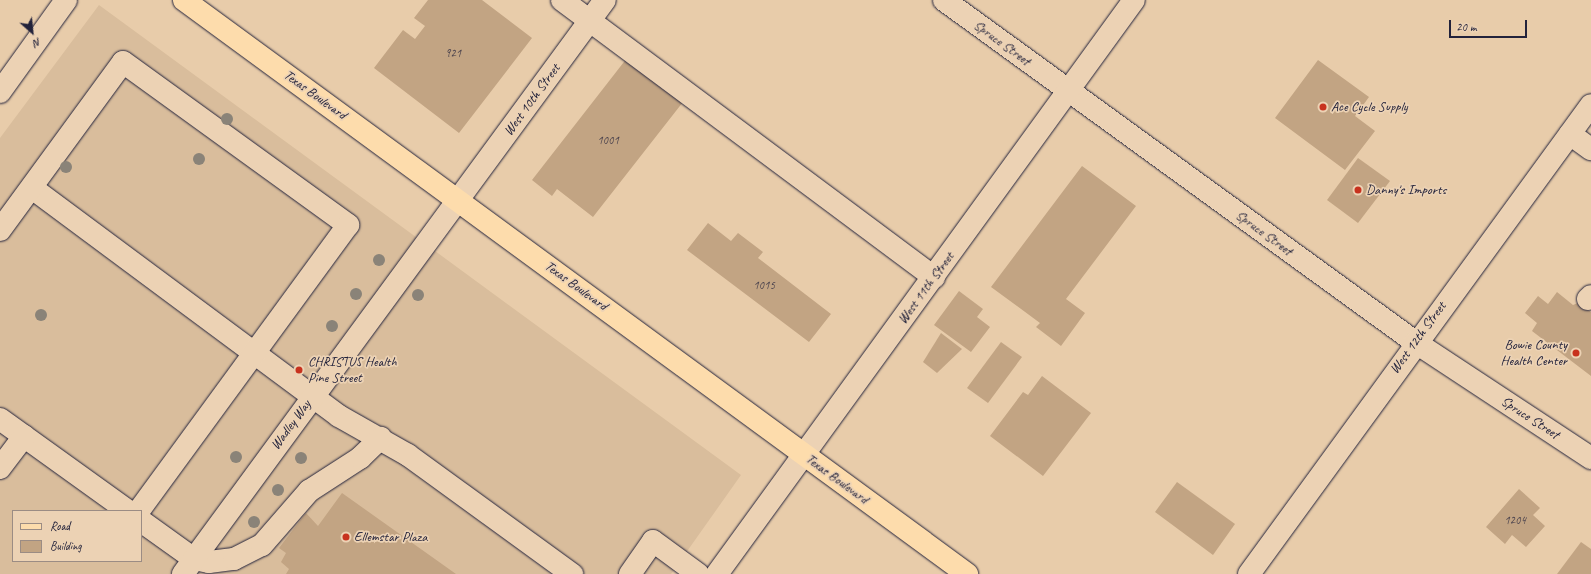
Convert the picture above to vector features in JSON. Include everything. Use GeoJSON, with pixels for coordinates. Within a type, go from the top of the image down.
{"type":"FeatureCollection","features":[{"type":"Feature","properties":{"kind":"main road","name":"Texas Boulevard"},"geometry":{"type":"LineString","coordinates":[[184,0],[967,574]]}},
{"type":"Feature","properties":{"kind":"street"},"geometry":{"type":"LineString","coordinates":[[0,92],[66,0]]}},
{"type":"Feature","properties":{"kind":"street"},"geometry":{"type":"LineString","coordinates":[[562,0],[934,277]]}},
{"type":"Feature","properties":{"kind":"street","name":"West 10th Street"},"geometry":{"type":"LineString","coordinates":[[460,201],[605,0]]}},
{"type":"Feature","properties":{"kind":"street","name":"Spruce Street"},"geometry":{"type":"LineString","coordinates":[[944,0],[1415,342],[1591,458]]}},
{"type":"Feature","properties":{"kind":"street","name":"West 11th Street"},"geometry":{"type":"LineString","coordinates":[[717,574],[806,456],[1067,90],[1134,0]]}},
{"type":"Feature","properties":{"kind":"street"},"geometry":{"type":"LineString","coordinates":[[0,230],[124,62],[348,224],[254,351],[140,510]]}},
{"type":"Feature","properties":{"kind":"street","name":"West 12th Street"},"geometry":{"type":"LineString","coordinates":[[1249,574],[1415,342],[1591,105]]}},
{"type":"Feature","properties":{"kind":"street"},"geometry":{"type":"LineString","coordinates":[[1570,134],[1591,149]]}},
{"type":"Feature","properties":{"kind":"street"},"geometry":{"type":"LineString","coordinates":[[32,188],[254,351],[339,416],[381,438],[572,574]]}},
{"type":"Feature","properties":{"kind":"street","name":"Wadley Way"},"geometry":{"type":"LineString","coordinates":[[188,566],[313,395],[460,201]]}},
{"type":"Feature","properties":{"kind":"street"},"geometry":{"type":"LineString","coordinates":[[0,419],[127,510]]}},
{"type":"Feature","properties":{"kind":"street"},"geometry":{"type":"LineString","coordinates":[[0,468],[24,436]]}},
{"type":"Feature","properties":{"kind":"street"},"geometry":{"type":"LineString","coordinates":[[142,522],[188,566],[234,559],[262,545],[309,491],[360,458],[381,438]]}},
{"type":"Feature","properties":{"kind":"street"},"geometry":{"type":"LineString","coordinates":[[630,574],[653,541],[698,574]]}},
{"type":"Feature","properties":{"kind":"shaded area","name":"CHRISTUS Health Pine Street"},"geometry":{"type":"Polygon","coordinates":[[[99,5],[741,475],[671,574],[0,574],[0,138],[99,5]]]}},
{"type":"Feature","properties":{"kind":"building"},"geometry":{"type":"Polygon","coordinates":[[[428,0],[482,0],[532,38],[459,133],[374,68],[403,30],[415,39],[425,26],[414,18],[428,0]]]}},
{"type":"Feature","properties":{"kind":"building"},"geometry":{"type":"Polygon","coordinates":[[[627,58],[683,102],[593,217],[557,189],[552,196],[532,180],[627,58]]]}},
{"type":"Feature","properties":{"kind":"building","name":"Ace Cycle Supply"},"geometry":{"type":"Polygon","coordinates":[[[1318,60],[1369,97],[1355,116],[1375,131],[1345,170],[1275,118],[1318,60]]]}},
{"type":"Feature","properties":{"kind":"building","name":"Danny's Imports"},"geometry":{"type":"Polygon","coordinates":[[[1358,158],[1390,181],[1358,223],[1327,200],[1358,158]]]}},
{"type":"Feature","properties":{"kind":"building"},"geometry":{"type":"Polygon","coordinates":[[[1082,166],[1136,206],[1066,299],[1085,313],[1061,346],[1036,327],[1040,323],[991,287],[1082,166]]]}},
{"type":"Feature","properties":{"kind":"building"},"geometry":{"type":"Polygon","coordinates":[[[708,223],[731,241],[738,233],[763,252],[758,258],[831,314],[809,342],[687,250],[708,223]]]}},
{"type":"Feature","properties":{"kind":"building"},"geometry":{"type":"Polygon","coordinates":[[[959,291],[983,309],[977,317],[990,327],[971,352],[934,325],[959,291]]]}},
{"type":"Feature","properties":{"kind":"building","name":"Bowie County Health Center"},"geometry":{"type":"Polygon","coordinates":[[[1557,292],[1573,305],[1578,303],[1591,312],[1591,376],[1532,331],[1537,323],[1525,313],[1538,296],[1548,304],[1557,292]]]}},
{"type":"Feature","properties":{"kind":"building"},"geometry":{"type":"Polygon","coordinates":[[[941,333],[962,349],[937,373],[923,362],[941,333]]]}},
{"type":"Feature","properties":{"kind":"building"},"geometry":{"type":"Polygon","coordinates":[[[1001,342],[1022,357],[988,403],[967,388],[1001,342]]]}},
{"type":"Feature","properties":{"kind":"building"},"geometry":{"type":"Polygon","coordinates":[[[1042,376],[1091,413],[1043,476],[990,436],[1023,392],[1028,395],[1042,376]]]}},
{"type":"Feature","properties":{"kind":"building"},"geometry":{"type":"Polygon","coordinates":[[[1177,482],[1235,524],[1213,555],[1155,512],[1177,482]]]}},
{"type":"Feature","properties":{"kind":"building"},"geometry":{"type":"Polygon","coordinates":[[[1519,489],[1540,508],[1533,515],[1545,526],[1526,547],[1512,535],[1505,544],[1486,527],[1519,489]]]}},
{"type":"Feature","properties":{"kind":"building","name":"Ellemstar Plaza"},"geometry":{"type":"Polygon","coordinates":[[[342,493],[456,574],[286,574],[289,569],[281,562],[286,553],[279,548],[306,513],[318,526],[342,493]]]}},
{"type":"Feature","properties":{"kind":"building"},"geometry":{"type":"Polygon","coordinates":[[[1581,542],[1591,549],[1591,574],[1557,574],[1581,542]]]}},
{"type":"Feature","properties":{"kind":"place","name":"Ace Cycle Supply"},"geometry":{"type":"Point","coordinates":[1323,107]}},
{"type":"Feature","properties":{"kind":"place","name":"Danny's Imports"},"geometry":{"type":"Point","coordinates":[1358,190]}},
{"type":"Feature","properties":{"kind":"place","name":"Bowie County Health Center"},"geometry":{"type":"Point","coordinates":[1576,353]}},
{"type":"Feature","properties":{"kind":"place","name":"CHRISTUS Health Pine Street"},"geometry":{"type":"Point","coordinates":[299,370]}},
{"type":"Feature","properties":{"kind":"place","name":"Ellemstar Plaza"},"geometry":{"type":"Point","coordinates":[346,537]}}]}
